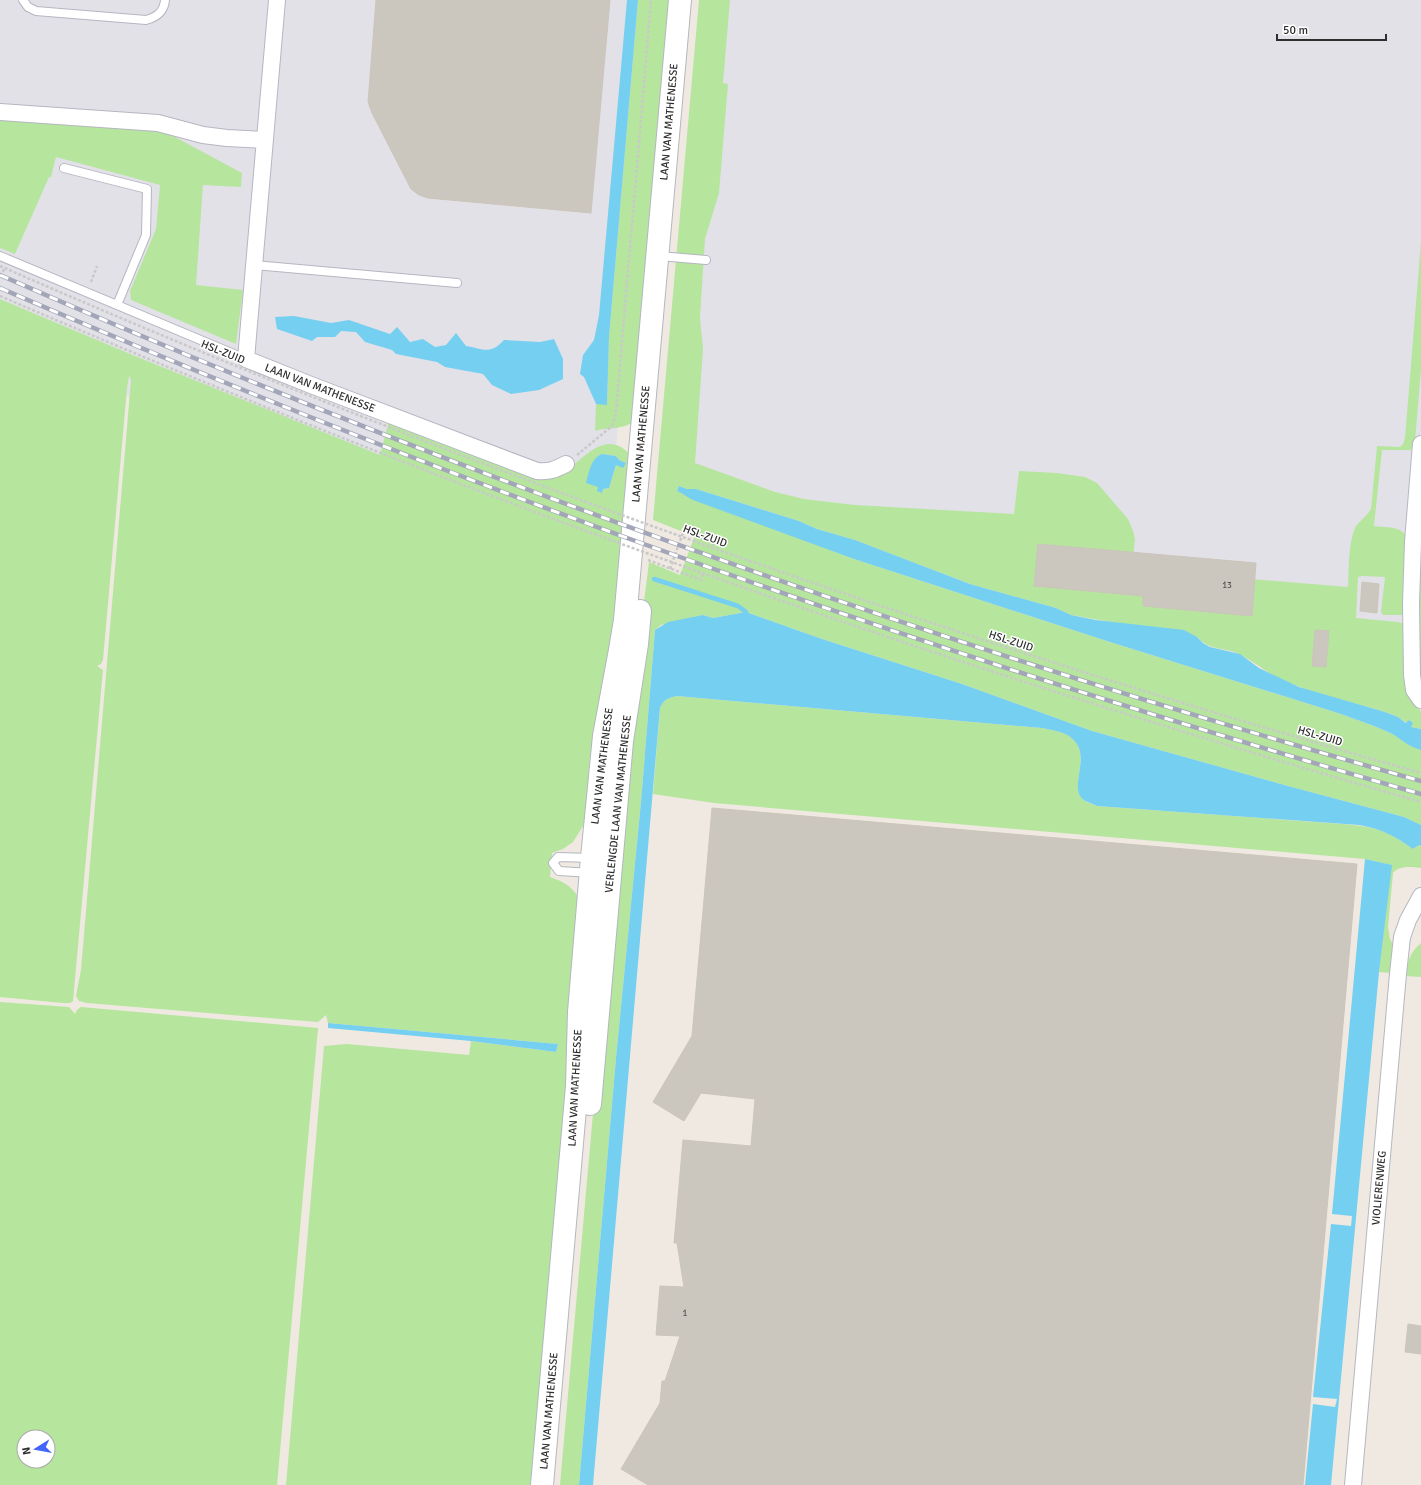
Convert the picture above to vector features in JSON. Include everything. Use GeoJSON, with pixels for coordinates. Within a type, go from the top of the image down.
{"type":"FeatureCollection","features":[{"type":"Feature","properties":{"kind":"street"},"geometry":{"type":"LineString","coordinates":[[246,359],[277,0]]}},
{"type":"Feature","properties":{"kind":"street","name":"LAAN VAN MATHENESSE"},"geometry":{"type":"LineString","coordinates":[[640,608],[646,559],[654,450],[664,256],[680,0]]}},
{"type":"Feature","properties":{"kind":"street","name":"LAAN VAN MATHENESSE"},"geometry":{"type":"LineString","coordinates":[[542,1485],[576,1093],[580,1012],[598,867],[604,736],[625,620],[664,256],[694,0]]}},
{"type":"Feature","properties":{"kind":"street"},"geometry":{"type":"LineString","coordinates":[[0,112],[158,123],[204,135],[265,140]]}},
{"type":"Feature","properties":{"kind":"street","name":"LAAN VAN MATHENESSE"},"geometry":{"type":"LineString","coordinates":[[246,359],[537,471],[554,471],[566,464]]}},
{"type":"Feature","properties":{"kind":"street"},"geometry":{"type":"LineString","coordinates":[[1421,444],[1412,542],[1411,604],[1412,675],[1414,690],[1421,700]]}},
{"type":"Feature","properties":{"kind":"street","name":"VERLENGDE LAAN VAN MATHENESSE"},"geometry":{"type":"LineString","coordinates":[[599,1001],[598,867],[622,741],[635,658],[640,608]]}},
{"type":"Feature","properties":{"kind":"street","name":"VIOLIERENWEG"},"geometry":{"type":"LineString","coordinates":[[1353,1485],[1402,937],[1408,920],[1421,896]]}},
{"type":"Feature","properties":{"kind":"street","name":"LAAN VAN MATHENESSE"},"geometry":{"type":"LineString","coordinates":[[557,1485],[599,1001]]}},
{"type":"Feature","properties":{"kind":"lane"},"geometry":{"type":"LineString","coordinates":[[23,0],[28,7],[36,11],[146,20],[159,14],[164,8],[165,0]]}},
{"type":"Feature","properties":{"kind":"lane"},"geometry":{"type":"LineString","coordinates":[[64,168],[147,189],[146,235],[117,305]]}},
{"type":"Feature","properties":{"kind":"lane"},"geometry":{"type":"LineString","coordinates":[[0,256],[246,359]]}},
{"type":"Feature","properties":{"kind":"lane"},"geometry":{"type":"LineString","coordinates":[[664,256],[706,260]]}},
{"type":"Feature","properties":{"kind":"lane"},"geometry":{"type":"LineString","coordinates":[[254,265],[457,283]]}},
{"type":"Feature","properties":{"kind":"path"},"geometry":{"type":"LineString","coordinates":[[566,464],[612,426],[616,413],[651,0]]}},
{"type":"Feature","properties":{"kind":"path","name":"HSL-ZUID"},"geometry":{"type":"LineString","coordinates":[[0,266],[178,342],[378,423],[535,483],[712,547],[847,595],[1045,660],[1257,726],[1421,773]]}},
{"type":"Feature","properties":{"kind":"path"},"geometry":{"type":"LineString","coordinates":[[90,284],[97,266]]}},
{"type":"Feature","properties":{"kind":"path"},"geometry":{"type":"LineString","coordinates":[[0,296],[175,370],[396,459],[560,522],[703,573],[882,636],[1102,707],[1421,802]]}},
{"type":"Feature","properties":{"kind":"path"},"geometry":{"type":"LineString","coordinates":[[671,569],[684,530],[714,541],[712,547]]}},
{"type":"Feature","properties":{"kind":"path"},"geometry":{"type":"LineString","coordinates":[[646,559],[701,580],[703,573]]}},
{"type":"Feature","properties":{"kind":"shaded area"},"geometry":{"type":"Polygon","coordinates":[[[0,0],[658,0],[603,586],[0,345],[0,0]]]}},
{"type":"Feature","properties":{"kind":"shaded area"},"geometry":{"type":"Polygon","coordinates":[[[715,0],[1421,0],[1421,715],[677,468],[715,0]]]}},
{"type":"Feature","properties":{"kind":"green space"},"geometry":{"type":"Polygon","coordinates":[[[638,0],[675,0],[634,421],[625,426],[595,431],[596,404],[607,404],[609,337],[638,0]]]}},
{"type":"Feature","properties":{"kind":"green space"},"geometry":{"type":"Polygon","coordinates":[[[699,0],[730,0],[723,83],[728,84],[719,193],[705,239],[700,318],[703,349],[695,463],[775,492],[804,499],[855,505],[1014,514],[1019,471],[1057,473],[1085,477],[1097,483],[1128,519],[1135,539],[1132,569],[1348,587],[1349,557],[1353,534],[1356,526],[1371,509],[1377,446],[1400,447],[1405,438],[1421,242],[1421,370],[1415,441],[1411,450],[1382,450],[1374,526],[1400,530],[1407,536],[1403,615],[1383,615],[1381,612],[1385,577],[1362,576],[1358,577],[1356,618],[1398,622],[1404,624],[1414,704],[1421,711],[1421,729],[1411,727],[1409,720],[1407,723],[1398,717],[1385,712],[1317,693],[1291,684],[1278,678],[1235,652],[1208,645],[1197,637],[1071,615],[1056,608],[970,584],[855,540],[817,529],[799,521],[696,489],[687,489],[679,486],[677,491],[854,559],[1375,726],[1394,735],[1410,746],[1421,750],[1421,825],[1404,817],[1092,731],[962,684],[822,639],[746,612],[713,618],[703,615],[661,625],[655,630],[641,802],[616,1058],[579,1485],[560,1485],[625,753],[649,562],[680,575],[696,533],[682,528],[681,531],[653,520],[699,0]]]}},
{"type":"Feature","properties":{"kind":"green space"},"geometry":{"type":"Polygon","coordinates":[[[0,119],[160,129],[242,173],[241,187],[203,185],[196,285],[243,290],[236,344],[131,300],[130,291],[156,229],[160,185],[56,157],[51,177],[49,177],[15,254],[0,248],[0,119]]]}},
{"type":"Feature","properties":{"kind":"green space"},"geometry":{"type":"Polygon","coordinates":[[[0,299],[135,356],[380,455],[389,421],[565,472],[589,452],[606,444],[614,444],[623,448],[632,457],[617,647],[600,697],[589,765],[586,815],[583,826],[573,842],[563,849],[552,853],[550,877],[569,886],[576,893],[581,903],[536,1485],[286,1485],[324,1046],[347,1044],[469,1055],[471,1041],[556,1052],[558,1044],[328,1023],[326,1015],[318,1022],[87,1003],[79,1001],[76,996],[81,970],[131,380],[129,376],[103,660],[101,664],[97,666],[103,670],[73,1001],[70,1003],[63,1003],[0,997],[0,299]],[[602,454],[598,456],[598,487],[602,492],[603,489],[609,488],[616,465],[625,463],[619,460],[616,456],[602,454]]]}},
{"type":"Feature","properties":{"kind":"green space"},"geometry":{"type":"Polygon","coordinates":[[[1421,537],[1421,686],[1419,603],[1421,537]]]}},
{"type":"Feature","properties":{"kind":"green space"},"geometry":{"type":"Polygon","coordinates":[[[677,696],[1042,728],[1068,735],[1076,742],[1080,751],[1081,760],[1078,779],[1080,796],[1086,802],[1097,806],[1354,825],[1380,830],[1413,849],[1419,845],[1421,846],[1421,868],[1402,868],[1393,873],[1388,927],[1390,939],[1394,946],[1392,973],[1379,972],[1391,865],[1365,859],[714,803],[653,794],[660,708],[667,699],[677,696]]]}},
{"type":"Feature","properties":{"kind":"green space"},"geometry":{"type":"Polygon","coordinates":[[[1421,943],[1421,977],[1405,976],[1410,957],[1421,943]]]}},
{"type":"Feature","properties":{"kind":"green space"},"geometry":{"type":"Polygon","coordinates":[[[0,1002],[69,1007],[75,1014],[81,1007],[318,1028],[277,1485],[0,1485],[0,1002]]]}},
{"type":"Feature","properties":{"kind":"water"},"geometry":{"type":"Polygon","coordinates":[[[627,0],[638,0],[609,337],[607,405],[596,404],[584,377],[580,374],[583,355],[594,340],[599,315],[627,0]]]}},
{"type":"Feature","properties":{"kind":"water"},"geometry":{"type":"Polygon","coordinates":[[[294,316],[331,323],[349,320],[390,334],[397,327],[410,342],[423,339],[435,347],[446,345],[456,333],[466,346],[486,350],[495,348],[504,340],[540,342],[554,339],[563,359],[563,379],[539,390],[511,394],[492,385],[483,374],[445,367],[437,362],[396,354],[392,350],[365,342],[356,332],[341,331],[335,337],[317,337],[312,341],[277,329],[275,317],[294,316]]]}},
{"type":"Feature","properties":{"kind":"water"},"geometry":{"type":"Polygon","coordinates":[[[602,454],[616,456],[619,460],[626,463],[623,468],[616,465],[609,488],[603,489],[602,493],[597,491],[598,487],[586,483],[589,470],[593,462],[602,454]]]}},
{"type":"Feature","properties":{"kind":"water"},"geometry":{"type":"Polygon","coordinates":[[[679,486],[687,489],[696,489],[799,521],[817,529],[855,540],[970,584],[1056,608],[1071,615],[1096,620],[1184,630],[1197,637],[1210,647],[1240,654],[1259,668],[1299,687],[1385,712],[1398,717],[1406,723],[1409,720],[1413,723],[1411,727],[1421,729],[1421,750],[1410,746],[1394,735],[1375,726],[1341,714],[1110,642],[854,559],[693,500],[677,491],[679,486]]]}},
{"type":"Feature","properties":{"kind":"water"},"geometry":{"type":"Polygon","coordinates":[[[746,612],[822,639],[962,684],[1092,731],[1404,817],[1421,825],[1421,846],[1419,845],[1413,849],[1388,834],[1359,825],[1097,806],[1085,801],[1080,795],[1078,779],[1081,761],[1077,743],[1066,734],[1042,728],[677,696],[669,698],[665,701],[660,708],[593,1485],[579,1485],[616,1058],[641,802],[655,630],[668,622],[703,615],[713,618],[746,612]]]}},
{"type":"Feature","properties":{"kind":"water"},"geometry":{"type":"Polygon","coordinates":[[[1365,859],[1392,865],[1379,972],[1331,1485],[1305,1485],[1313,1404],[1335,1407],[1337,1399],[1313,1397],[1331,1224],[1351,1226],[1352,1216],[1332,1214],[1365,859]]]}},
{"type":"Feature","properties":{"kind":"water"},"geometry":{"type":"Polygon","coordinates":[[[328,1023],[558,1044],[556,1052],[471,1041],[328,1028],[328,1023]]]}},
{"type":"Feature","properties":{"kind":"building"},"geometry":{"type":"Polygon","coordinates":[[[376,0],[610,0],[591,213],[428,198],[419,195],[411,189],[372,113],[368,102],[376,0]]]}},
{"type":"Feature","properties":{"kind":"building"},"geometry":{"type":"Polygon","coordinates":[[[1038,544],[1256,563],[1252,616],[1143,606],[1143,596],[1034,586],[1038,544]]]}},
{"type":"Feature","properties":{"kind":"building"},"geometry":{"type":"Polygon","coordinates":[[[1362,582],[1379,584],[1377,613],[1360,611],[1362,582]]]}},
{"type":"Feature","properties":{"kind":"building"},"geometry":{"type":"Polygon","coordinates":[[[1315,630],[1329,631],[1326,667],[1312,666],[1315,630]]]}},
{"type":"Feature","properties":{"kind":"building"},"geometry":{"type":"Polygon","coordinates":[[[712,808],[1357,864],[1303,1485],[648,1485],[621,1469],[660,1403],[662,1381],[665,1381],[680,1336],[656,1335],[660,1286],[684,1287],[677,1243],[674,1243],[683,1140],[751,1146],[755,1099],[701,1093],[684,1121],[653,1102],[692,1036],[712,808]]]}},
{"type":"Feature","properties":{"kind":"building"},"geometry":{"type":"Polygon","coordinates":[[[1408,1324],[1421,1326],[1421,1354],[1405,1352],[1408,1324]]]}},
{"type":"Feature","properties":{"kind":"waterway"},"geometry":{"type":"LineString","coordinates":[[654,579],[738,606],[746,612]]}},
{"type":"Feature","properties":{"kind":"railway"},"geometry":{"type":"LineString","coordinates":[[0,275],[173,349],[348,420],[524,488],[702,553],[880,615],[1060,673],[1240,729],[1421,781]]}},
{"type":"Feature","properties":{"kind":"railway"},"geometry":{"type":"LineString","coordinates":[[0,288],[239,388],[399,452],[641,543],[931,644],[1126,706],[1421,794]]}}]}
